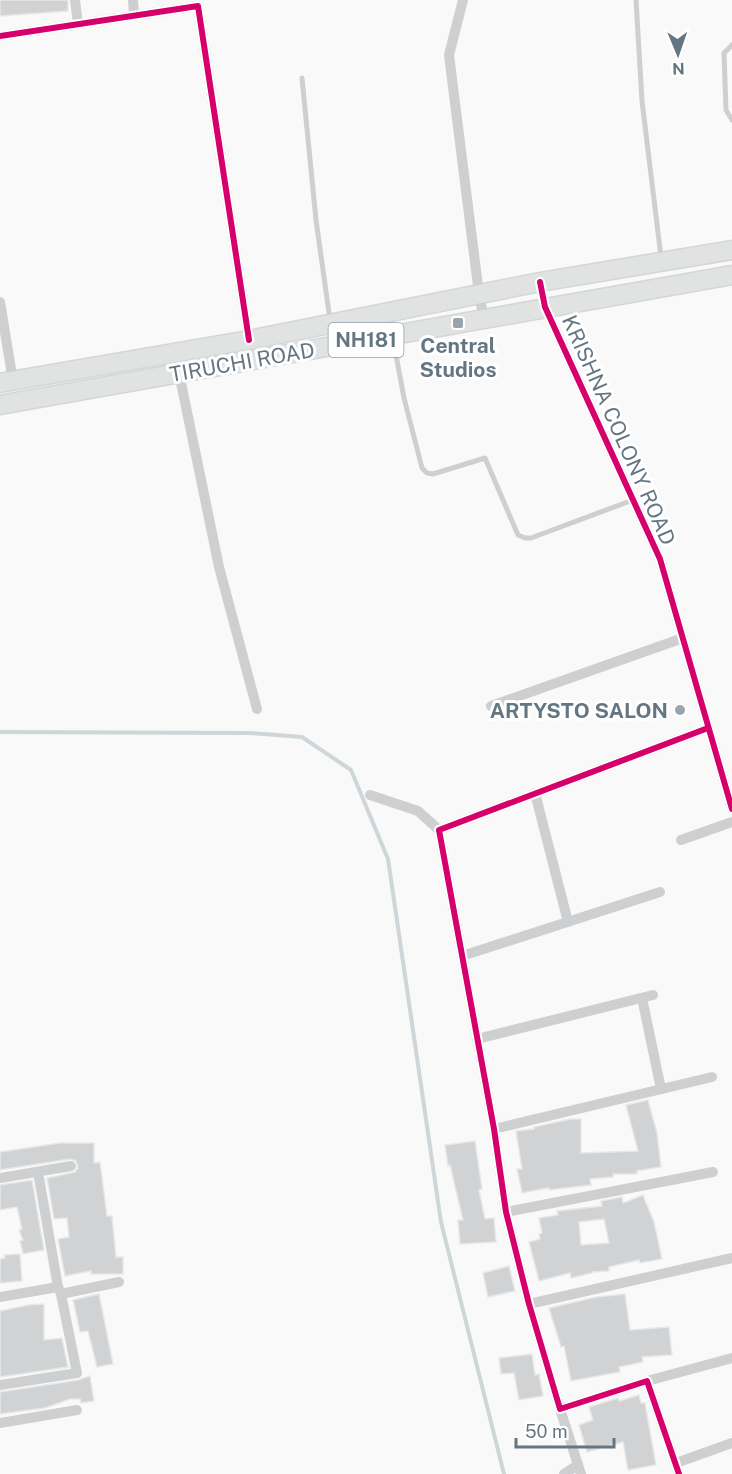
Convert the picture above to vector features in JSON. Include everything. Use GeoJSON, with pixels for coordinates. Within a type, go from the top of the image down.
{"type":"FeatureCollection","features":[{"type":"Feature","properties":{"kind":"highway","name":"NH181"},"geometry":{"type":"LineString","coordinates":[[7,382],[249,340],[540,282],[732,250]]}},
{"type":"Feature","properties":{"kind":"highway","name":"TIRUCHI ROAD"},"geometry":{"type":"LineString","coordinates":[[0,405],[732,275]]}},
{"type":"Feature","properties":{"kind":"street"},"geometry":{"type":"LineString","coordinates":[[75,0],[78,24]]}},
{"type":"Feature","properties":{"kind":"street"},"geometry":{"type":"LineString","coordinates":[[133,0],[134,16]]}},
{"type":"Feature","properties":{"kind":"street"},"geometry":{"type":"LineString","coordinates":[[463,0],[449,55],[484,319]]}},
{"type":"Feature","properties":{"kind":"street"},"geometry":{"type":"LineString","coordinates":[[0,36],[198,6],[249,340]]}},
{"type":"Feature","properties":{"kind":"street","name":"KRISHNA COLONY ROAD"},"geometry":{"type":"LineString","coordinates":[[540,282],[545,307],[660,559],[732,809]]}},
{"type":"Feature","properties":{"kind":"street"},"geometry":{"type":"LineString","coordinates":[[0,302],[7,382]]}},
{"type":"Feature","properties":{"kind":"street"},"geometry":{"type":"LineString","coordinates":[[179,373],[219,567],[257,709]]}},
{"type":"Feature","properties":{"kind":"street"},"geometry":{"type":"LineString","coordinates":[[490,706],[682,638]]}},
{"type":"Feature","properties":{"kind":"street"},"geometry":{"type":"LineString","coordinates":[[439,830],[708,728]]}},
{"type":"Feature","properties":{"kind":"street"},"geometry":{"type":"LineString","coordinates":[[535,793],[568,922]]}},
{"type":"Feature","properties":{"kind":"street"},"geometry":{"type":"LineString","coordinates":[[370,795],[418,811],[439,830],[494,1129],[506,1212],[529,1304],[580,1470],[564,1474]]}},
{"type":"Feature","properties":{"kind":"street"},"geometry":{"type":"LineString","coordinates":[[681,840],[732,822]]}},
{"type":"Feature","properties":{"kind":"street"},"geometry":{"type":"LineString","coordinates":[[462,956],[660,892]]}},
{"type":"Feature","properties":{"kind":"street"},"geometry":{"type":"LineString","coordinates":[[477,1039],[647,997],[661,1089]]}},
{"type":"Feature","properties":{"kind":"street"},"geometry":{"type":"LineString","coordinates":[[494,1129],[712,1077]]}},
{"type":"Feature","properties":{"kind":"street"},"geometry":{"type":"LineString","coordinates":[[0,1178],[71,1166]]}},
{"type":"Feature","properties":{"kind":"street"},"geometry":{"type":"LineString","coordinates":[[0,1385],[77,1373],[59,1291],[38,1172]]}},
{"type":"Feature","properties":{"kind":"street"},"geometry":{"type":"LineString","coordinates":[[506,1212],[713,1172]]}},
{"type":"Feature","properties":{"kind":"street"},"geometry":{"type":"LineString","coordinates":[[529,1304],[732,1258]]}},
{"type":"Feature","properties":{"kind":"street"},"geometry":{"type":"LineString","coordinates":[[0,1297],[119,1282]]}},
{"type":"Feature","properties":{"kind":"street"},"geometry":{"type":"LineString","coordinates":[[560,1409],[647,1381],[732,1358]]}},
{"type":"Feature","properties":{"kind":"street"},"geometry":{"type":"LineString","coordinates":[[647,1381],[680,1474]]}},
{"type":"Feature","properties":{"kind":"street"},"geometry":{"type":"LineString","coordinates":[[0,1423],[77,1410]]}},
{"type":"Feature","properties":{"kind":"street"},"geometry":{"type":"LineString","coordinates":[[676,1463],[732,1443]]}},
{"type":"Feature","properties":{"kind":"lane"},"geometry":{"type":"LineString","coordinates":[[636,0],[642,101],[662,262]]}},
{"type":"Feature","properties":{"kind":"lane"},"geometry":{"type":"LineString","coordinates":[[732,45],[724,53],[724,63],[726,110],[732,120]]}},
{"type":"Feature","properties":{"kind":"lane"},"geometry":{"type":"LineString","coordinates":[[302,78],[316,220],[331,324]]}},
{"type":"Feature","properties":{"kind":"lane"},"geometry":{"type":"LineString","coordinates":[[392,335],[404,398],[422,468],[427,473],[433,474],[485,458],[518,535],[525,538],[531,538],[633,500]]}},
{"type":"Feature","properties":{"kind":"building"},"geometry":{"type":"Polygon","coordinates":[[[0,0],[68,0],[68,11],[0,16],[0,0]]]}},
{"type":"Feature","properties":{"kind":"building"},"geometry":{"type":"Polygon","coordinates":[[[648,1100],[657,1133],[661,1167],[637,1171],[637,1174],[613,1174],[613,1177],[590,1179],[591,1185],[549,1190],[549,1188],[522,1193],[517,1169],[522,1169],[516,1131],[534,1129],[534,1127],[570,1119],[581,1119],[581,1153],[638,1151],[626,1105],[648,1100]]]}},
{"type":"Feature","properties":{"kind":"building"},"geometry":{"type":"Polygon","coordinates":[[[475,1141],[482,1189],[479,1190],[485,1219],[494,1218],[496,1242],[460,1244],[458,1220],[463,1220],[450,1165],[448,1166],[445,1145],[475,1141]]]}},
{"type":"Feature","properties":{"kind":"building"},"geometry":{"type":"Polygon","coordinates":[[[60,1143],[94,1143],[94,1163],[100,1162],[107,1216],[112,1216],[116,1257],[123,1257],[123,1274],[91,1274],[91,1271],[65,1276],[58,1239],[69,1237],[67,1218],[54,1219],[47,1178],[75,1172],[78,1168],[76,1161],[70,1159],[0,1170],[0,1152],[60,1143]]]}},
{"type":"Feature","properties":{"kind":"building"},"geometry":{"type":"Polygon","coordinates":[[[32,1180],[44,1250],[23,1254],[20,1241],[23,1240],[19,1230],[22,1229],[17,1207],[0,1210],[0,1185],[32,1180]]]}},
{"type":"Feature","properties":{"kind":"building"},"geometry":{"type":"Polygon","coordinates":[[[643,1195],[654,1222],[662,1259],[640,1263],[639,1260],[609,1267],[609,1271],[592,1272],[571,1278],[570,1273],[539,1281],[529,1242],[540,1239],[539,1234],[542,1233],[539,1218],[558,1215],[557,1211],[602,1206],[601,1201],[622,1197],[623,1203],[643,1195]],[[604,1219],[579,1222],[581,1245],[609,1243],[604,1219]]]}},
{"type":"Feature","properties":{"kind":"building"},"geometry":{"type":"Polygon","coordinates":[[[20,1254],[22,1281],[0,1283],[0,1259],[5,1258],[4,1255],[20,1254]]]}},
{"type":"Feature","properties":{"kind":"building"},"geometry":{"type":"Polygon","coordinates":[[[509,1266],[515,1291],[488,1297],[483,1273],[509,1266]]]}},
{"type":"Feature","properties":{"kind":"building"},"geometry":{"type":"Polygon","coordinates":[[[99,1294],[113,1364],[97,1367],[88,1331],[80,1332],[73,1300],[99,1294]]]}},
{"type":"Feature","properties":{"kind":"building"},"geometry":{"type":"Polygon","coordinates":[[[625,1294],[630,1330],[669,1327],[672,1355],[642,1357],[643,1362],[619,1367],[620,1372],[571,1381],[564,1346],[561,1347],[549,1308],[596,1297],[625,1294]]]}},
{"type":"Feature","properties":{"kind":"building"},"geometry":{"type":"Polygon","coordinates":[[[44,1304],[44,1340],[62,1338],[68,1367],[0,1377],[0,1311],[44,1304]]]}},
{"type":"Feature","properties":{"kind":"building"},"geometry":{"type":"Polygon","coordinates":[[[532,1354],[535,1375],[539,1374],[543,1396],[519,1400],[514,1373],[501,1374],[499,1358],[532,1354]]]}},
{"type":"Feature","properties":{"kind":"building"},"geometry":{"type":"Polygon","coordinates":[[[90,1376],[94,1401],[81,1403],[80,1399],[70,1399],[45,1408],[0,1414],[0,1392],[78,1380],[90,1376]]]}},
{"type":"Feature","properties":{"kind":"building"},"geometry":{"type":"Polygon","coordinates":[[[639,1395],[641,1403],[645,1403],[656,1465],[628,1470],[623,1442],[587,1452],[579,1425],[593,1420],[589,1407],[618,1398],[619,1401],[639,1395]]]}},
{"type":"Feature","properties":{"kind":"waterway"},"geometry":{"type":"LineString","coordinates":[[0,732],[250,733],[302,737],[351,770],[388,859],[441,1222],[504,1474]]}},
{"type":"Feature","properties":{"kind":"cycle path"},"geometry":{"type":"LineString","coordinates":[[0,36],[198,6],[249,340]]}},
{"type":"Feature","properties":{"kind":"cycle path"},"geometry":{"type":"LineString","coordinates":[[540,282],[545,307],[660,559],[732,809]]}},
{"type":"Feature","properties":{"kind":"cycle path"},"geometry":{"type":"LineString","coordinates":[[679,1474],[647,1381],[560,1409],[529,1304],[506,1212],[494,1129],[439,830],[708,728]]}},
{"type":"Feature","properties":{"kind":"place","name":"Central Studios"},"geometry":{"type":"Point","coordinates":[458,323]}},
{"type":"Feature","properties":{"kind":"place","name":"ARTYSTO SALON"},"geometry":{"type":"Point","coordinates":[680,710]}}]}
